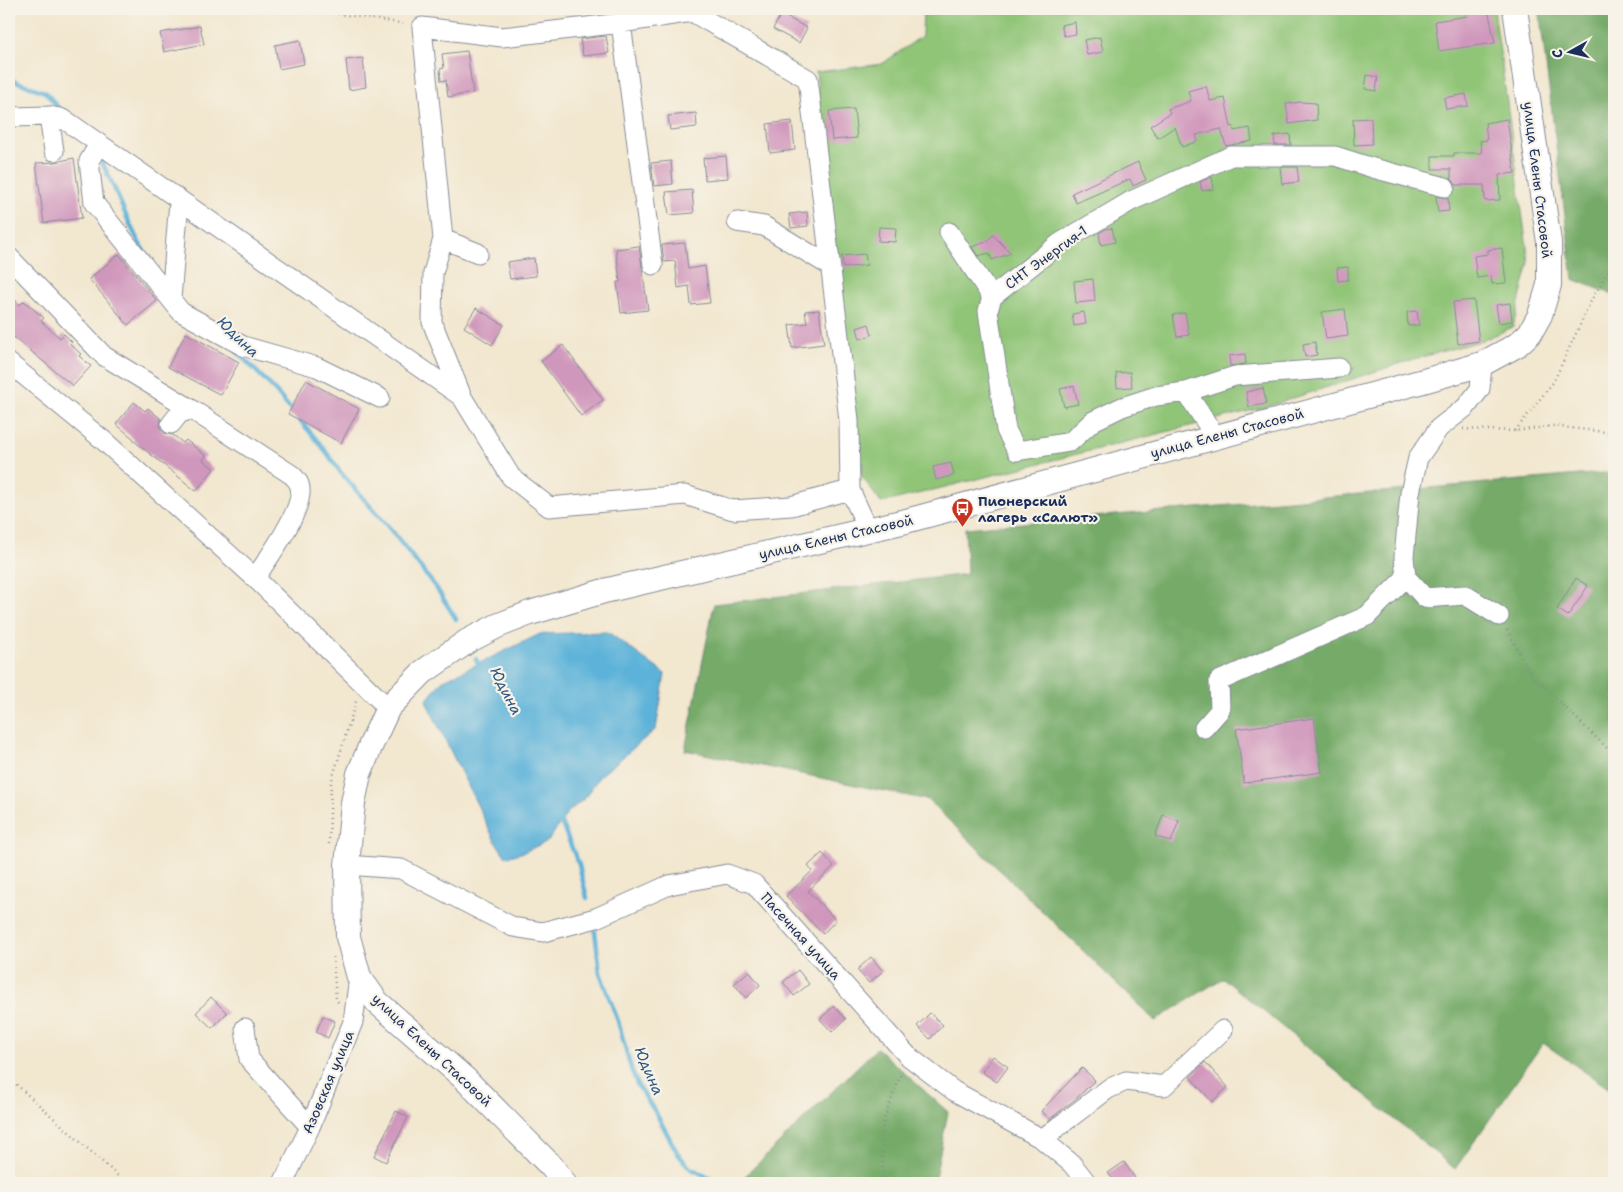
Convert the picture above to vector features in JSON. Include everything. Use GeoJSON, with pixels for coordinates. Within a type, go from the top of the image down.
{"type":"FeatureCollection","features":[{"type":"Feature","properties":{"kind":"main road","name":"улица Елены Стасовой"},"geometry":{"type":"LineString","coordinates":[[564,1183],[552,1167],[465,1079],[377,1002],[359,977],[348,937],[347,865],[353,804],[360,774],[388,708],[423,672],[468,641],[497,626],[530,613],[604,592],[906,521],[1482,364],[1517,345],[1530,333],[1540,315],[1549,285],[1549,242],[1515,9]]}},
{"type":"Feature","properties":{"kind":"street"},"geometry":{"type":"LineString","coordinates":[[850,490],[791,506],[733,510],[685,495],[549,507],[511,476],[462,398],[432,322],[433,274],[443,239],[422,27],[502,37],[621,23],[692,12],[808,79],[849,420],[850,490],[868,529]]}},
{"type":"Feature","properties":{"kind":"street"},"geometry":{"type":"LineString","coordinates":[[621,23],[653,265]]}},
{"type":"Feature","properties":{"kind":"street"},"geometry":{"type":"LineString","coordinates":[[9,113],[12,116],[50,116],[68,122],[462,398]]}},
{"type":"Feature","properties":{"kind":"street"},"geometry":{"type":"LineString","coordinates":[[50,116],[54,152]]}},
{"type":"Feature","properties":{"kind":"street"},"geometry":{"type":"LineString","coordinates":[[99,144],[89,161],[94,203],[181,312],[243,346],[317,367],[380,398]]}},
{"type":"Feature","properties":{"kind":"street","name":"СНТ Энергия-1"},"geometry":{"type":"LineString","coordinates":[[1186,392],[1156,396],[1122,407],[1093,420],[1070,442],[1017,451],[1006,430],[988,311],[992,297],[1060,243],[1131,201],[1231,156],[1335,156],[1445,187]]}},
{"type":"Feature","properties":{"kind":"street"},"geometry":{"type":"LineString","coordinates":[[171,299],[179,200]]}},
{"type":"Feature","properties":{"kind":"street"},"geometry":{"type":"LineString","coordinates":[[737,222],[764,226],[830,266]]}},
{"type":"Feature","properties":{"kind":"street"},"geometry":{"type":"LineString","coordinates":[[949,232],[992,297]]}},
{"type":"Feature","properties":{"kind":"street"},"geometry":{"type":"LineString","coordinates":[[443,239],[478,253]]}},
{"type":"Feature","properties":{"kind":"street"},"geometry":{"type":"LineString","coordinates":[[9,257],[104,356],[292,474],[300,485],[299,500],[289,526],[255,578]]}},
{"type":"Feature","properties":{"kind":"street"},"geometry":{"type":"LineString","coordinates":[[9,363],[103,440],[255,578],[388,708]]}},
{"type":"Feature","properties":{"kind":"street"},"geometry":{"type":"LineString","coordinates":[[1482,364],[1480,389],[1466,407],[1439,428],[1418,458],[1410,493],[1404,557],[1406,577],[1425,598],[1465,595],[1499,616]]}},
{"type":"Feature","properties":{"kind":"street"},"geometry":{"type":"LineString","coordinates":[[1215,436],[1186,392],[1235,376],[1339,368]]}},
{"type":"Feature","properties":{"kind":"street"},"geometry":{"type":"LineString","coordinates":[[172,424],[179,414],[191,409]]}},
{"type":"Feature","properties":{"kind":"street"},"geometry":{"type":"LineString","coordinates":[[1204,728],[1220,710],[1219,681],[1367,616],[1406,577]]}},
{"type":"Feature","properties":{"kind":"street","name":"Пасечная улица"},"geometry":{"type":"LineString","coordinates":[[347,865],[401,870],[513,927],[543,932],[596,918],[669,885],[727,874],[754,884],[908,1056],[954,1091],[1042,1139],[1072,1164],[1087,1183]]}},
{"type":"Feature","properties":{"kind":"street","name":"Азовская улица"},"geometry":{"type":"LineString","coordinates":[[283,1183],[310,1127],[353,1022],[359,977]]}},
{"type":"Feature","properties":{"kind":"street"},"geometry":{"type":"LineString","coordinates":[[245,1028],[249,1060],[310,1127]]}},
{"type":"Feature","properties":{"kind":"street"},"geometry":{"type":"LineString","coordinates":[[1042,1139],[1108,1089],[1126,1081],[1164,1086],[1223,1030]]}},
{"type":"Feature","properties":{"kind":"path"},"geometry":{"type":"LineString","coordinates":[[183,9],[320,11],[422,27]]}},
{"type":"Feature","properties":{"kind":"path"},"geometry":{"type":"LineString","coordinates":[[1515,431],[1554,382],[1592,299],[1614,261]]}},
{"type":"Feature","properties":{"kind":"path"},"geometry":{"type":"LineString","coordinates":[[1439,428],[1515,431],[1553,426],[1614,432]]}},
{"type":"Feature","properties":{"kind":"path"},"geometry":{"type":"LineString","coordinates":[[1499,616],[1531,674],[1614,755]]}},
{"type":"Feature","properties":{"kind":"path"},"geometry":{"type":"LineString","coordinates":[[882,1183],[883,1122],[908,1056]]}},
{"type":"Feature","properties":{"kind":"path"},"geometry":{"type":"LineString","coordinates":[[9,1078],[124,1183]]}},
{"type":"Feature","properties":{"kind":"green space"},"geometry":{"type":"Polygon","coordinates":[[[923,9],[1494,9],[1529,262],[1513,327],[1484,340],[1414,359],[1266,407],[881,503],[861,475],[816,72],[882,64],[922,36],[923,9]]]}},
{"type":"Feature","properties":{"kind":"green space"},"geometry":{"type":"Polygon","coordinates":[[[1539,9],[1614,9],[1614,295],[1573,279],[1539,9]]]}},
{"type":"Feature","properties":{"kind":"green space"},"geometry":{"type":"Polygon","coordinates":[[[1614,472],[1614,1092],[1543,1043],[1455,1169],[1223,978],[1155,1021],[928,800],[685,750],[714,604],[967,574],[965,528],[1614,472]]]}},
{"type":"Feature","properties":{"kind":"green space"},"geometry":{"type":"Polygon","coordinates":[[[877,1048],[948,1112],[934,1183],[738,1183],[877,1048]]]}},
{"type":"Feature","properties":{"kind":"water"},"geometry":{"type":"Polygon","coordinates":[[[608,632],[665,674],[656,729],[599,777],[584,799],[568,812],[548,841],[524,852],[506,857],[495,841],[426,701],[442,681],[540,634],[608,632]]]}},
{"type":"Feature","properties":{"kind":"building"},"geometry":{"type":"Polygon","coordinates":[[[1466,9],[1488,9],[1495,43],[1439,51],[1435,21],[1467,16],[1466,9]]]}},
{"type":"Feature","properties":{"kind":"building"},"geometry":{"type":"Polygon","coordinates":[[[781,14],[807,28],[799,43],[773,29],[781,14]]]}},
{"type":"Feature","properties":{"kind":"building"},"geometry":{"type":"Polygon","coordinates":[[[1075,22],[1076,34],[1064,36],[1061,25],[1075,22]]]}},
{"type":"Feature","properties":{"kind":"building"},"geometry":{"type":"Polygon","coordinates":[[[200,26],[204,44],[164,52],[160,33],[200,26]]]}},
{"type":"Feature","properties":{"kind":"building"},"geometry":{"type":"Polygon","coordinates":[[[606,36],[609,53],[583,56],[580,39],[606,36]]]}},
{"type":"Feature","properties":{"kind":"building"},"geometry":{"type":"Polygon","coordinates":[[[1100,37],[1103,52],[1087,55],[1084,40],[1100,37]]]}},
{"type":"Feature","properties":{"kind":"building"},"geometry":{"type":"Polygon","coordinates":[[[300,40],[304,64],[279,69],[275,45],[300,40]]]}},
{"type":"Feature","properties":{"kind":"building"},"geometry":{"type":"Polygon","coordinates":[[[467,51],[473,93],[448,97],[446,80],[441,81],[440,69],[444,68],[442,54],[467,51]]]}},
{"type":"Feature","properties":{"kind":"building"},"geometry":{"type":"Polygon","coordinates":[[[363,58],[366,87],[349,90],[346,60],[363,58]]]}},
{"type":"Feature","properties":{"kind":"building"},"geometry":{"type":"Polygon","coordinates":[[[1367,75],[1378,77],[1376,91],[1365,89],[1367,75]]]}},
{"type":"Feature","properties":{"kind":"building"},"geometry":{"type":"Polygon","coordinates":[[[1206,86],[1210,101],[1225,98],[1231,127],[1233,126],[1234,131],[1250,128],[1252,141],[1226,146],[1221,129],[1196,135],[1198,141],[1182,147],[1175,127],[1158,138],[1150,126],[1170,113],[1168,109],[1191,101],[1188,91],[1206,86]]]}},
{"type":"Feature","properties":{"kind":"building"},"geometry":{"type":"Polygon","coordinates":[[[1466,94],[1468,106],[1446,109],[1444,98],[1466,94]]]}},
{"type":"Feature","properties":{"kind":"building"},"geometry":{"type":"Polygon","coordinates":[[[1300,102],[1316,103],[1317,120],[1289,124],[1286,104],[1300,102]]]}},
{"type":"Feature","properties":{"kind":"building"},"geometry":{"type":"Polygon","coordinates":[[[854,109],[857,138],[832,140],[829,111],[854,109]]]}},
{"type":"Feature","properties":{"kind":"building"},"geometry":{"type":"Polygon","coordinates":[[[696,113],[697,127],[670,130],[668,116],[696,113]]]}},
{"type":"Feature","properties":{"kind":"building"},"geometry":{"type":"Polygon","coordinates":[[[1371,118],[1372,144],[1354,145],[1353,119],[1371,118]]]}},
{"type":"Feature","properties":{"kind":"building"},"geometry":{"type":"Polygon","coordinates":[[[1507,119],[1515,173],[1499,175],[1500,200],[1485,201],[1484,185],[1456,185],[1451,178],[1451,169],[1432,169],[1432,156],[1454,156],[1454,153],[1482,153],[1480,141],[1487,140],[1485,123],[1507,119]]]}},
{"type":"Feature","properties":{"kind":"building"},"geometry":{"type":"Polygon","coordinates":[[[792,121],[795,150],[770,153],[767,124],[792,121]]]}},
{"type":"Feature","properties":{"kind":"building"},"geometry":{"type":"Polygon","coordinates":[[[1290,134],[1291,145],[1275,145],[1274,136],[1290,134]]]}},
{"type":"Feature","properties":{"kind":"building"},"geometry":{"type":"Polygon","coordinates":[[[726,156],[728,178],[705,180],[703,158],[726,156]]]}},
{"type":"Feature","properties":{"kind":"building"},"geometry":{"type":"Polygon","coordinates":[[[74,158],[82,218],[44,223],[36,163],[74,158]]]}},
{"type":"Feature","properties":{"kind":"building"},"geometry":{"type":"Polygon","coordinates":[[[671,161],[673,184],[654,186],[651,163],[671,161]]]}},
{"type":"Feature","properties":{"kind":"building"},"geometry":{"type":"Polygon","coordinates":[[[1138,162],[1146,180],[1133,186],[1130,179],[1076,203],[1072,193],[1138,162]]]}},
{"type":"Feature","properties":{"kind":"building"},"geometry":{"type":"Polygon","coordinates":[[[1280,167],[1297,167],[1299,182],[1282,184],[1280,167]]]}},
{"type":"Feature","properties":{"kind":"building"},"geometry":{"type":"Polygon","coordinates":[[[1212,177],[1214,189],[1202,191],[1200,182],[1212,177]]]}},
{"type":"Feature","properties":{"kind":"building"},"geometry":{"type":"Polygon","coordinates":[[[692,190],[694,213],[669,215],[666,192],[692,190]]]}},
{"type":"Feature","properties":{"kind":"building"},"geometry":{"type":"Polygon","coordinates":[[[1436,196],[1448,198],[1449,211],[1438,212],[1436,196]]]}},
{"type":"Feature","properties":{"kind":"building"},"geometry":{"type":"Polygon","coordinates":[[[807,212],[808,226],[791,228],[789,214],[807,212]]]}},
{"type":"Feature","properties":{"kind":"building"},"geometry":{"type":"Polygon","coordinates":[[[879,227],[896,228],[895,242],[878,241],[879,227]]]}},
{"type":"Feature","properties":{"kind":"building"},"geometry":{"type":"Polygon","coordinates":[[[1112,228],[1115,242],[1101,245],[1099,233],[1112,228]]]}},
{"type":"Feature","properties":{"kind":"building"},"geometry":{"type":"Polygon","coordinates":[[[993,235],[1011,253],[992,260],[989,253],[978,256],[972,247],[986,242],[993,235]]]}},
{"type":"Feature","properties":{"kind":"building"},"geometry":{"type":"Polygon","coordinates":[[[685,243],[688,269],[705,266],[710,303],[691,305],[689,286],[678,288],[675,261],[664,262],[662,245],[685,243]]]}},
{"type":"Feature","properties":{"kind":"building"},"geometry":{"type":"Polygon","coordinates":[[[639,246],[648,310],[621,313],[617,282],[620,282],[616,249],[639,246]]]}},
{"type":"Feature","properties":{"kind":"building"},"geometry":{"type":"Polygon","coordinates":[[[1502,248],[1506,283],[1492,284],[1491,276],[1477,278],[1474,256],[1488,254],[1488,250],[1502,248]]]}},
{"type":"Feature","properties":{"kind":"building"},"geometry":{"type":"Polygon","coordinates":[[[119,254],[157,301],[128,325],[89,279],[119,254]]]}},
{"type":"Feature","properties":{"kind":"building"},"geometry":{"type":"Polygon","coordinates":[[[865,254],[867,265],[843,268],[842,256],[865,254]]]}},
{"type":"Feature","properties":{"kind":"building"},"geometry":{"type":"Polygon","coordinates":[[[534,258],[536,276],[510,279],[507,262],[534,258]]]}},
{"type":"Feature","properties":{"kind":"building"},"geometry":{"type":"Polygon","coordinates":[[[1348,267],[1348,280],[1338,281],[1337,268],[1348,267]]]}},
{"type":"Feature","properties":{"kind":"building"},"geometry":{"type":"Polygon","coordinates":[[[1093,279],[1095,301],[1076,303],[1074,281],[1093,279]]]}},
{"type":"Feature","properties":{"kind":"building"},"geometry":{"type":"Polygon","coordinates":[[[9,295],[20,305],[24,301],[44,318],[41,321],[60,338],[64,334],[72,342],[70,344],[81,354],[79,356],[91,366],[73,386],[9,333],[9,295]]]}},
{"type":"Feature","properties":{"kind":"building"},"geometry":{"type":"Polygon","coordinates":[[[1474,300],[1479,341],[1458,344],[1453,302],[1474,300]]]}},
{"type":"Feature","properties":{"kind":"building"},"geometry":{"type":"Polygon","coordinates":[[[1510,303],[1512,321],[1499,323],[1496,305],[1510,303]]]}},
{"type":"Feature","properties":{"kind":"building"},"geometry":{"type":"Polygon","coordinates":[[[476,308],[504,325],[492,345],[464,327],[476,308]]]}},
{"type":"Feature","properties":{"kind":"building"},"geometry":{"type":"Polygon","coordinates":[[[1345,309],[1348,336],[1326,339],[1322,312],[1345,309]]]}},
{"type":"Feature","properties":{"kind":"building"},"geometry":{"type":"Polygon","coordinates":[[[819,310],[824,344],[792,348],[789,325],[807,323],[805,311],[819,310]]]}},
{"type":"Feature","properties":{"kind":"building"},"geometry":{"type":"Polygon","coordinates":[[[1417,311],[1419,325],[1408,326],[1407,312],[1417,311]]]}},
{"type":"Feature","properties":{"kind":"building"},"geometry":{"type":"Polygon","coordinates":[[[1084,312],[1086,324],[1074,326],[1072,314],[1084,312]]]}},
{"type":"Feature","properties":{"kind":"building"},"geometry":{"type":"Polygon","coordinates":[[[1185,313],[1189,335],[1177,337],[1173,315],[1185,313]]]}},
{"type":"Feature","properties":{"kind":"building"},"geometry":{"type":"Polygon","coordinates":[[[869,324],[872,335],[860,339],[857,328],[869,324]]]}},
{"type":"Feature","properties":{"kind":"building"},"geometry":{"type":"Polygon","coordinates":[[[186,333],[239,362],[221,395],[168,367],[186,333]]]}},
{"type":"Feature","properties":{"kind":"building"},"geometry":{"type":"Polygon","coordinates":[[[1315,342],[1317,355],[1305,357],[1303,344],[1315,342]]]}},
{"type":"Feature","properties":{"kind":"building"},"geometry":{"type":"Polygon","coordinates":[[[563,345],[603,400],[581,416],[541,361],[563,345]]]}},
{"type":"Feature","properties":{"kind":"building"},"geometry":{"type":"Polygon","coordinates":[[[1245,354],[1246,364],[1230,366],[1229,356],[1245,354]]]}},
{"type":"Feature","properties":{"kind":"building"},"geometry":{"type":"Polygon","coordinates":[[[1130,372],[1132,387],[1117,388],[1116,373],[1130,372]]]}},
{"type":"Feature","properties":{"kind":"building"},"geometry":{"type":"Polygon","coordinates":[[[306,380],[359,409],[341,443],[288,414],[306,380]]]}},
{"type":"Feature","properties":{"kind":"building"},"geometry":{"type":"Polygon","coordinates":[[[1074,386],[1078,404],[1064,407],[1060,389],[1074,386]]]}},
{"type":"Feature","properties":{"kind":"building"},"geometry":{"type":"Polygon","coordinates":[[[1263,388],[1266,404],[1249,407],[1246,392],[1263,388]]]}},
{"type":"Feature","properties":{"kind":"building"},"geometry":{"type":"Polygon","coordinates":[[[134,402],[145,411],[148,408],[161,419],[160,428],[164,433],[173,435],[183,443],[186,440],[206,456],[203,460],[214,469],[196,491],[116,424],[134,402]]]}},
{"type":"Feature","properties":{"kind":"building"},"geometry":{"type":"Polygon","coordinates":[[[951,463],[954,475],[936,480],[933,467],[951,463]]]}},
{"type":"Feature","properties":{"kind":"building"},"geometry":{"type":"Polygon","coordinates":[[[1576,578],[1588,586],[1568,616],[1557,609],[1576,578]]]}},
{"type":"Feature","properties":{"kind":"building"},"geometry":{"type":"Polygon","coordinates":[[[1314,718],[1322,772],[1244,783],[1236,729],[1314,718]]]}},
{"type":"Feature","properties":{"kind":"building"},"geometry":{"type":"Polygon","coordinates":[[[1163,815],[1179,821],[1171,842],[1155,836],[1163,815]]]}},
{"type":"Feature","properties":{"kind":"building"},"geometry":{"type":"Polygon","coordinates":[[[822,853],[834,866],[808,891],[836,920],[823,934],[786,896],[812,871],[808,866],[822,853]]]}},
{"type":"Feature","properties":{"kind":"building"},"geometry":{"type":"Polygon","coordinates":[[[871,957],[883,971],[869,983],[857,970],[871,957]]]}},
{"type":"Feature","properties":{"kind":"building"},"geometry":{"type":"Polygon","coordinates":[[[798,970],[809,984],[794,996],[783,982],[798,970]]]}},
{"type":"Feature","properties":{"kind":"building"},"geometry":{"type":"Polygon","coordinates":[[[749,971],[760,985],[746,998],[734,984],[749,971]]]}},
{"type":"Feature","properties":{"kind":"building"},"geometry":{"type":"Polygon","coordinates":[[[211,997],[227,1013],[212,1028],[196,1013],[211,997]]]}},
{"type":"Feature","properties":{"kind":"building"},"geometry":{"type":"Polygon","coordinates":[[[834,1006],[846,1019],[832,1032],[820,1019],[834,1006]]]}},
{"type":"Feature","properties":{"kind":"building"},"geometry":{"type":"Polygon","coordinates":[[[930,1013],[943,1025],[930,1039],[917,1026],[930,1013]]]}},
{"type":"Feature","properties":{"kind":"building"},"geometry":{"type":"Polygon","coordinates":[[[323,1016],[335,1021],[328,1038],[316,1032],[323,1016]]]}},
{"type":"Feature","properties":{"kind":"building"},"geometry":{"type":"Polygon","coordinates":[[[993,1056],[1008,1067],[997,1082],[982,1072],[993,1056]]]}},
{"type":"Feature","properties":{"kind":"building"},"geometry":{"type":"Polygon","coordinates":[[[1205,1062],[1228,1087],[1212,1102],[1190,1077],[1205,1062]]]}},
{"type":"Feature","properties":{"kind":"building"},"geometry":{"type":"Polygon","coordinates":[[[1082,1068],[1095,1080],[1078,1097],[1050,1119],[1041,1111],[1082,1068]]]}},
{"type":"Feature","properties":{"kind":"building"},"geometry":{"type":"Polygon","coordinates":[[[396,1111],[408,1117],[386,1162],[374,1156],[396,1111]]]}},
{"type":"Feature","properties":{"kind":"building"},"geometry":{"type":"Polygon","coordinates":[[[1124,1162],[1135,1178],[1127,1183],[1116,1183],[1108,1173],[1124,1162]]]}},
{"type":"Feature","properties":{"kind":"waterway","name":"Юдина"},"geometry":{"type":"LineString","coordinates":[[9,79],[45,92],[63,113]]}},
{"type":"Feature","properties":{"kind":"waterway","name":"Юдина"},"geometry":{"type":"LineString","coordinates":[[98,156],[133,232],[147,256]]}},
{"type":"Feature","properties":{"kind":"waterway","name":"Юдина"},"geometry":{"type":"LineString","coordinates":[[237,352],[270,385],[321,445],[342,474],[392,531],[437,589],[456,619]]}},
{"type":"Feature","properties":{"kind":"waterway","name":"Юдина"},"geometry":{"type":"LineString","coordinates":[[476,659],[481,669]]}},
{"type":"Feature","properties":{"kind":"waterway","name":"Юдина"},"geometry":{"type":"LineString","coordinates":[[559,817],[579,865],[587,898]]}},
{"type":"Feature","properties":{"kind":"waterway","name":"Юдина"},"geometry":{"type":"LineString","coordinates":[[595,931],[600,973],[618,1021],[632,1072],[638,1086],[656,1113],[678,1154],[690,1168],[721,1183],[732,1183]]}},
{"type":"Feature","properties":{"kind":"place","name":"Пионерский лагерь «Салют»"},"geometry":{"type":"Point","coordinates":[962,528]}}]}
